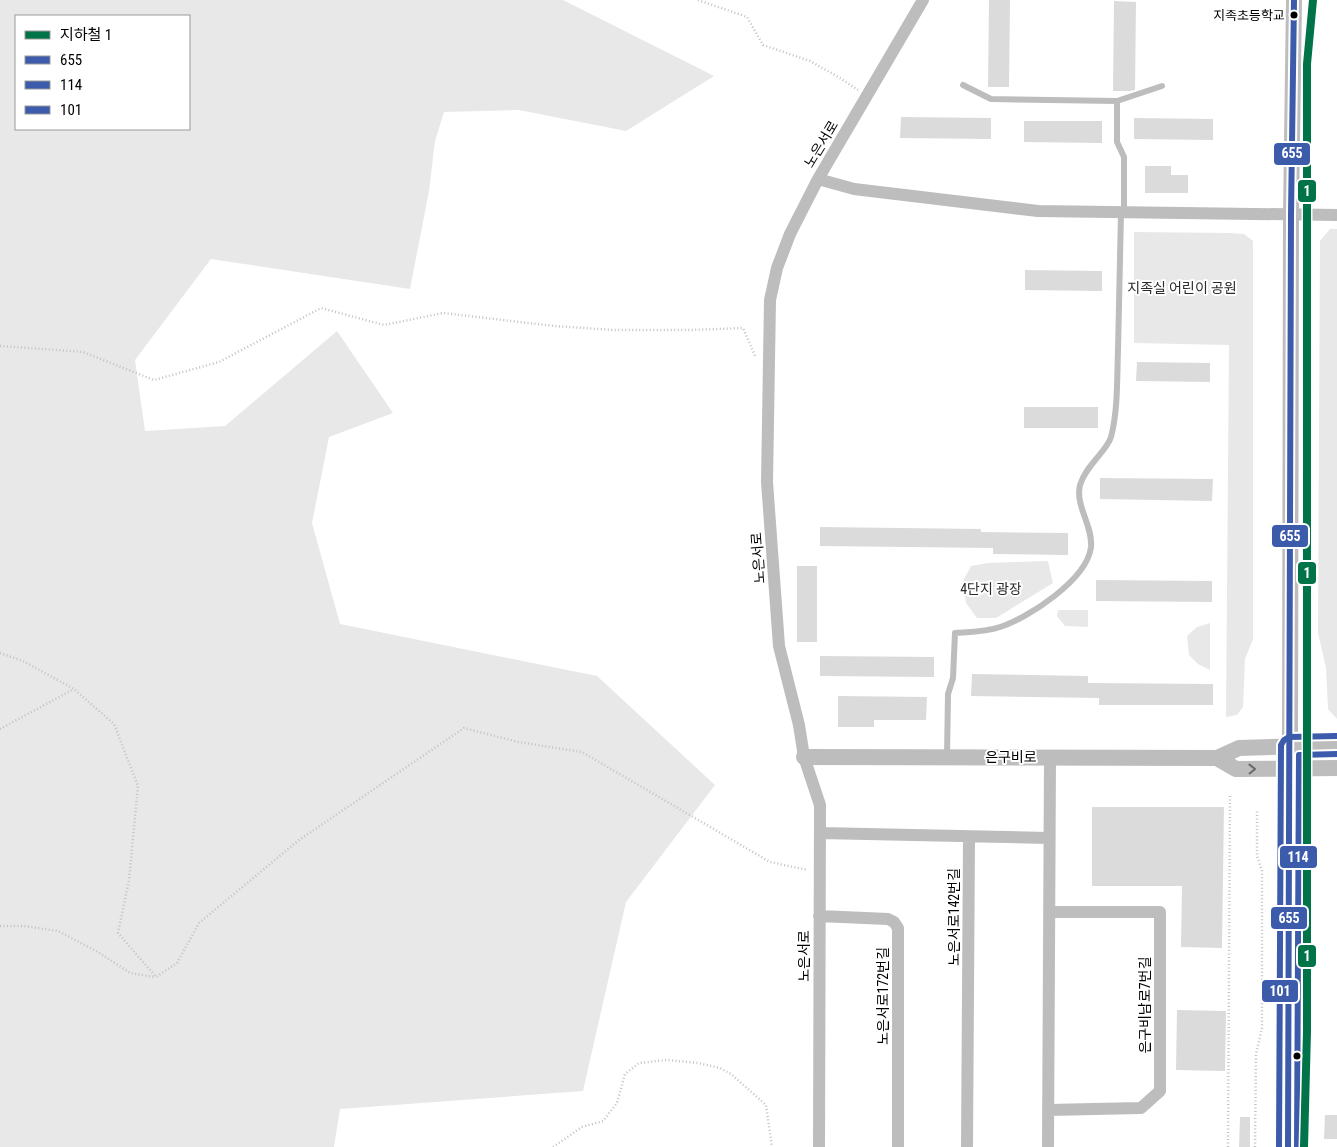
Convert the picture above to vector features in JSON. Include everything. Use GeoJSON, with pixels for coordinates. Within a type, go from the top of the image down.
{"type":"FeatureCollection","features":[{"type":"Feature","properties":{"kind":"main road"},"geometry":{"type":"LineString","coordinates":[[1290,746],[1290,768]]}},
{"type":"Feature","properties":{"kind":"street","name":"노은서로"},"geometry":{"type":"LineString","coordinates":[[819,1147],[820,805],[804,757],[799,725],[779,646],[767,482],[770,300],[777,268],[790,234],[818,178],[923,0]]}},
{"type":"Feature","properties":{"kind":"street"},"geometry":{"type":"LineString","coordinates":[[1290,746],[1291,215],[1294,0]]}},
{"type":"Feature","properties":{"kind":"street"},"geometry":{"type":"LineString","coordinates":[[818,178],[854,189],[1038,211],[1337,215]]}},
{"type":"Feature","properties":{"kind":"street","name":"은구비로"},"geometry":{"type":"LineString","coordinates":[[804,757],[1217,758],[1239,748],[1337,745]]}},
{"type":"Feature","properties":{"kind":"street"},"geometry":{"type":"LineString","coordinates":[[1048,1147],[1050,757]]}},
{"type":"Feature","properties":{"kind":"street","name":"은구비로"},"geometry":{"type":"LineString","coordinates":[[1217,758],[1236,769],[1337,768]]}},
{"type":"Feature","properties":{"kind":"street"},"geometry":{"type":"LineString","coordinates":[[1288,1147],[1290,768]]}},
{"type":"Feature","properties":{"kind":"street"},"geometry":{"type":"LineString","coordinates":[[820,833],[1049,838]]}},
{"type":"Feature","properties":{"kind":"street","name":"노은서로142번길"},"geometry":{"type":"LineString","coordinates":[[968,1147],[969,837]]}},
{"type":"Feature","properties":{"kind":"street","name":"은구비남로7번길"},"geometry":{"type":"LineString","coordinates":[[1048,1110],[1141,1108],[1160,1091],[1160,912],[1049,912]]}},
{"type":"Feature","properties":{"kind":"street","name":"노은서로172번길"},"geometry":{"type":"LineString","coordinates":[[819,916],[888,919],[894,922],[898,928],[898,1147]]}},
{"type":"Feature","properties":{"kind":"lane"},"geometry":{"type":"LineString","coordinates":[[963,85],[990,99],[1117,100],[1162,86]]}},
{"type":"Feature","properties":{"kind":"lane"},"geometry":{"type":"LineString","coordinates":[[947,757],[948,694],[954,678],[954,633],[1000,627],[1031,613],[1068,585],[1089,557],[1090,536],[1079,499],[1080,485],[1089,466],[1110,439],[1117,377],[1124,157],[1117,142],[1117,100]]}},
{"type":"Feature","properties":{"kind":"path"},"geometry":{"type":"LineString","coordinates":[[698,0],[747,17],[763,44],[810,61],[840,78],[867,97]]}},
{"type":"Feature","properties":{"kind":"path"},"geometry":{"type":"LineString","coordinates":[[0,346],[83,352],[154,380],[219,362],[321,308],[384,325],[443,313],[554,326],[614,330],[743,328],[756,358]]}},
{"type":"Feature","properties":{"kind":"path"},"geometry":{"type":"LineString","coordinates":[[0,653],[23,661],[74,689],[114,724],[138,786],[129,880],[118,933],[156,977]]}},
{"type":"Feature","properties":{"kind":"path"},"geometry":{"type":"LineString","coordinates":[[0,729],[74,689]]}},
{"type":"Feature","properties":{"kind":"path"},"geometry":{"type":"LineString","coordinates":[[0,926],[24,926],[58,931],[98,952],[130,973],[156,977],[177,963],[199,924],[299,840],[464,728],[518,742],[582,752],[770,862],[820,870]]}},
{"type":"Feature","properties":{"kind":"path"},"geometry":{"type":"LineString","coordinates":[[1228,1147],[1230,794]]}},
{"type":"Feature","properties":{"kind":"path"},"geometry":{"type":"LineString","coordinates":[[1255,1147],[1256,1054],[1262,1028],[1262,871],[1257,856],[1257,811]]}},
{"type":"Feature","properties":{"kind":"path"},"geometry":{"type":"LineString","coordinates":[[553,1147],[582,1127],[603,1121],[617,1103],[625,1074],[639,1063],[666,1060],[698,1063],[720,1068],[731,1074],[766,1106],[772,1147]]}},
{"type":"Feature","properties":{"kind":"green space"},"geometry":{"type":"Polygon","coordinates":[[[0,0],[563,0],[714,76],[626,131],[519,110],[444,112],[435,141],[429,191],[410,289],[211,259],[135,360],[145,431],[225,426],[337,331],[393,413],[329,437],[312,523],[340,624],[597,676],[715,785],[626,902],[583,1091],[340,1109],[334,1147],[0,1147],[0,0]]]}},
{"type":"Feature","properties":{"kind":"green space"},"geometry":{"type":"Polygon","coordinates":[[[1330,229],[1337,229],[1337,719],[1328,709],[1326,668],[1318,633],[1320,241],[1330,229]]]}},
{"type":"Feature","properties":{"kind":"green space","name":"지족실 어린이 공원"},"geometry":{"type":"Polygon","coordinates":[[[1134,232],[1244,234],[1253,241],[1253,639],[1245,659],[1243,707],[1237,715],[1226,717],[1229,345],[1134,343],[1134,232]]]}},
{"type":"Feature","properties":{"kind":"green space","name":"4단지 광장"},"geometry":{"type":"Polygon","coordinates":[[[1048,561],[1053,583],[996,618],[977,618],[966,603],[963,581],[971,566],[988,563],[1048,561]]]}},
{"type":"Feature","properties":{"kind":"green space"},"geometry":{"type":"Polygon","coordinates":[[[1058,610],[1088,610],[1088,627],[1065,626],[1057,616],[1058,610]]]}},
{"type":"Feature","properties":{"kind":"green space"},"geometry":{"type":"Polygon","coordinates":[[[1210,623],[1210,670],[1198,664],[1189,655],[1187,636],[1197,627],[1210,623]]]}},
{"type":"Feature","properties":{"kind":"building"},"geometry":{"type":"Polygon","coordinates":[[[989,0],[1010,0],[1009,87],[988,87],[989,0]]]}},
{"type":"Feature","properties":{"kind":"building"},"geometry":{"type":"Polygon","coordinates":[[[1114,1],[1136,2],[1135,90],[1113,91],[1114,1]]]}},
{"type":"Feature","properties":{"kind":"building"},"geometry":{"type":"Polygon","coordinates":[[[901,117],[991,118],[991,139],[900,138],[901,117]]]}},
{"type":"Feature","properties":{"kind":"building"},"geometry":{"type":"Polygon","coordinates":[[[1134,118],[1213,119],[1213,140],[1134,139],[1134,118]]]}},
{"type":"Feature","properties":{"kind":"building"},"geometry":{"type":"Polygon","coordinates":[[[1024,121],[1102,121],[1102,143],[1024,142],[1024,121]]]}},
{"type":"Feature","properties":{"kind":"building"},"geometry":{"type":"Polygon","coordinates":[[[1145,166],[1171,166],[1171,175],[1188,175],[1188,193],[1145,193],[1145,166]]]}},
{"type":"Feature","properties":{"kind":"building"},"geometry":{"type":"Polygon","coordinates":[[[1025,270],[1102,271],[1102,291],[1025,290],[1025,270]]]}},
{"type":"Feature","properties":{"kind":"building"},"geometry":{"type":"Polygon","coordinates":[[[1137,362],[1210,363],[1210,382],[1136,381],[1137,362]]]}},
{"type":"Feature","properties":{"kind":"building"},"geometry":{"type":"Polygon","coordinates":[[[1024,407],[1098,407],[1098,428],[1024,428],[1024,407]]]}},
{"type":"Feature","properties":{"kind":"building"},"geometry":{"type":"Polygon","coordinates":[[[1100,478],[1213,479],[1212,501],[1100,499],[1100,478]]]}},
{"type":"Feature","properties":{"kind":"building"},"geometry":{"type":"Polygon","coordinates":[[[820,527],[981,529],[981,532],[1068,533],[1068,555],[993,554],[993,548],[820,546],[820,527]]]}},
{"type":"Feature","properties":{"kind":"building"},"geometry":{"type":"Polygon","coordinates":[[[797,566],[817,566],[817,642],[797,642],[797,566]]]}},
{"type":"Feature","properties":{"kind":"building"},"geometry":{"type":"Polygon","coordinates":[[[1096,580],[1212,581],[1212,602],[1096,601],[1096,580]]]}},
{"type":"Feature","properties":{"kind":"building"},"geometry":{"type":"Polygon","coordinates":[[[820,656],[934,657],[934,677],[820,676],[820,656]]]}},
{"type":"Feature","properties":{"kind":"building"},"geometry":{"type":"Polygon","coordinates":[[[972,674],[1088,676],[1088,683],[1213,684],[1213,705],[1099,705],[1099,698],[971,696],[972,674]]]}},
{"type":"Feature","properties":{"kind":"building"},"geometry":{"type":"Polygon","coordinates":[[[838,696],[927,697],[926,720],[874,720],[874,727],[838,727],[838,696]]]}},
{"type":"Feature","properties":{"kind":"building"},"geometry":{"type":"Polygon","coordinates":[[[1092,807],[1224,807],[1222,948],[1181,947],[1182,886],[1092,886],[1092,807]]]}},
{"type":"Feature","properties":{"kind":"building"},"geometry":{"type":"Polygon","coordinates":[[[1177,1010],[1226,1011],[1225,1071],[1176,1070],[1177,1010]]]}},
{"type":"Feature","properties":{"kind":"building"},"geometry":{"type":"Polygon","coordinates":[[[1325,1115],[1337,1115],[1337,1139],[1324,1139],[1325,1115]]]}},
{"type":"Feature","properties":{"kind":"building"},"geometry":{"type":"Polygon","coordinates":[[[1240,1117],[1250,1117],[1250,1147],[1239,1147],[1240,1117]]]}},
{"type":"Feature","properties":{"kind":"metro line","name":"1"},"geometry":{"type":"LineString","coordinates":[[1304,1147],[1307,1031],[1307,64],[1313,0]]}},
{"type":"Feature","properties":{"kind":"transit line","name":"655"},"geometry":{"type":"LineString","coordinates":[[1288,1147],[1291,215],[1294,0]]}},
{"type":"Feature","properties":{"kind":"transit line","name":"101"},"geometry":{"type":"LineString","coordinates":[[1279,1147],[1281,745],[1289,737],[1337,736]]}},
{"type":"Feature","properties":{"kind":"transit line","name":"114"},"geometry":{"type":"LineString","coordinates":[[1297,1147],[1299,755],[1337,754]]}},
{"type":"Feature","properties":{"kind":"place","name":"지족초등학교"},"geometry":{"type":"Point","coordinates":[1294,15]}}]}
